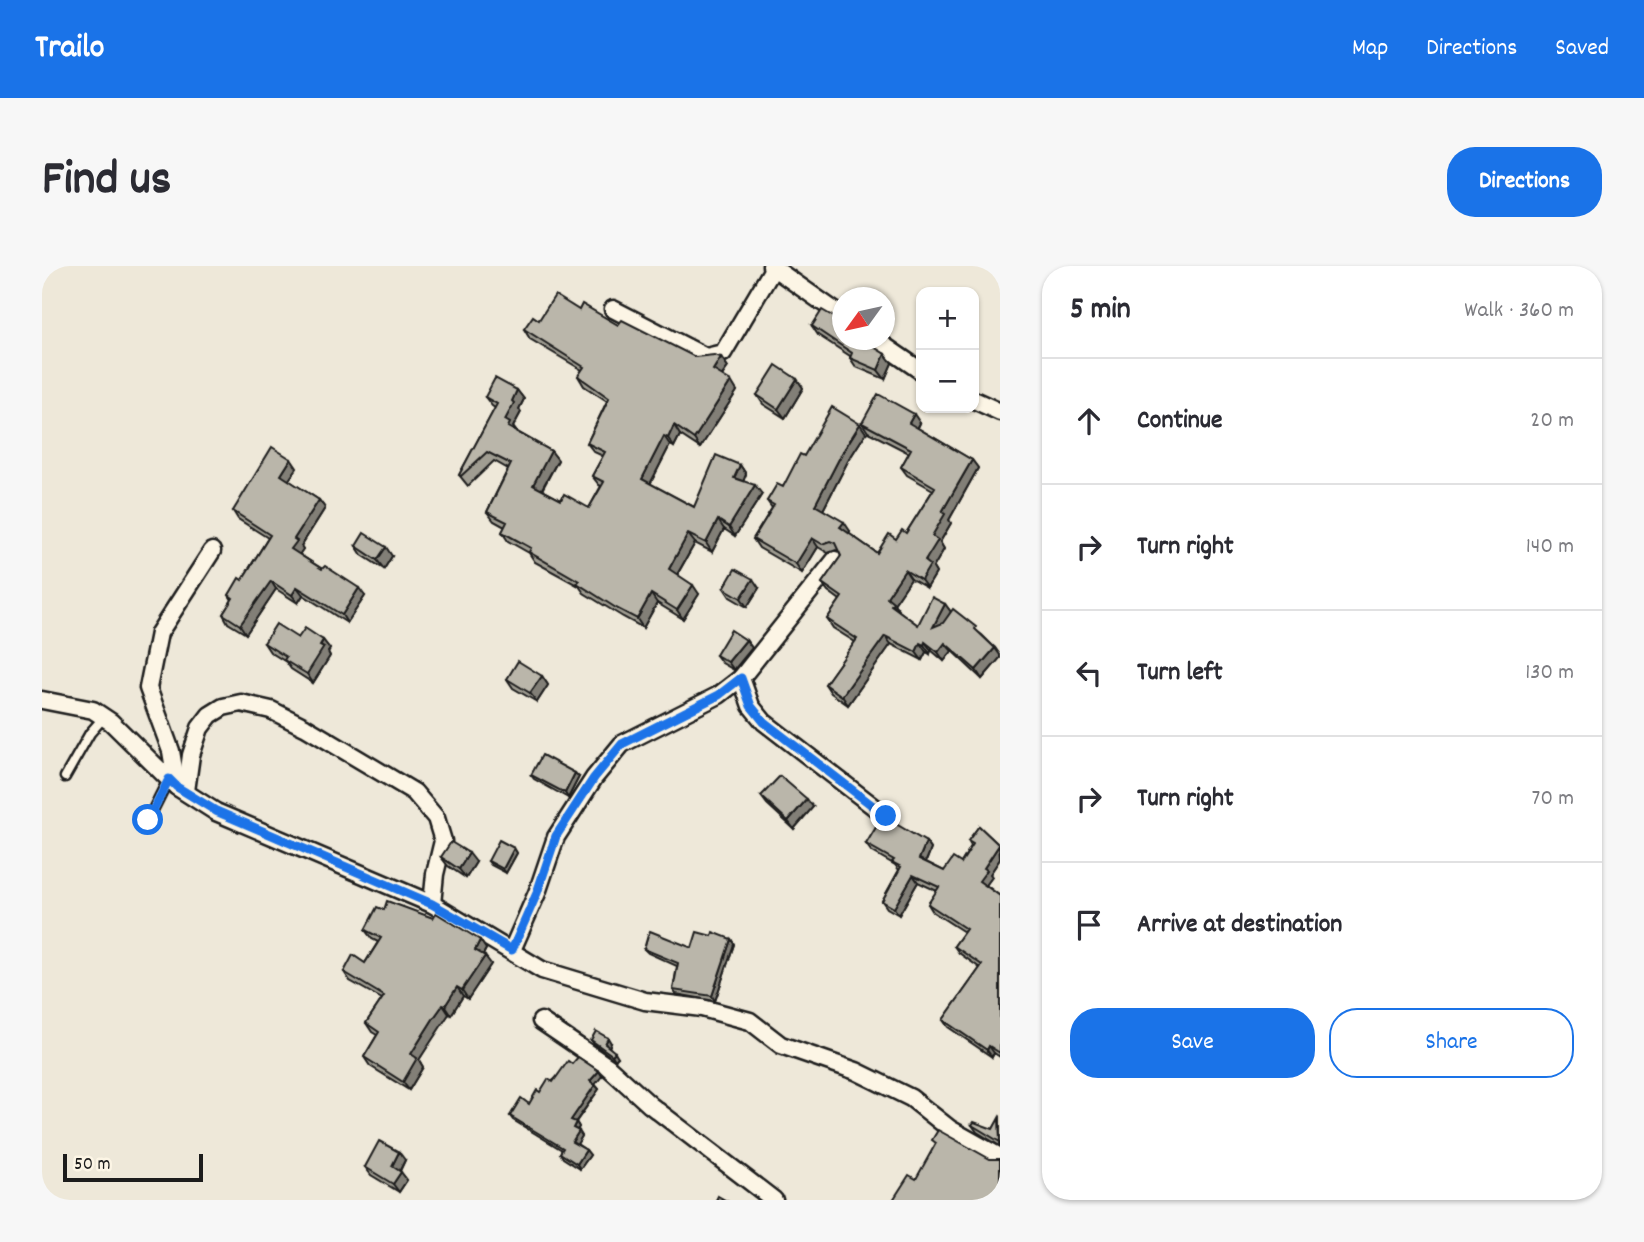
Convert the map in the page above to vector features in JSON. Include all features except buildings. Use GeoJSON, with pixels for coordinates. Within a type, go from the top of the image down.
{"type":"FeatureCollection","features":[{"type":"Feature","properties":{"kind":"street"},"geometry":{"type":"LineString","coordinates":[[614,309],[706,357],[723,354],[772,267],[832,309]]}},
{"type":"Feature","properties":{"kind":"street"},"geometry":{"type":"LineString","coordinates":[[891,350],[916,368]]}},
{"type":"Feature","properties":{"kind":"street"},"geometry":{"type":"LineString","coordinates":[[979,402],[1000,412]]}},
{"type":"Feature","properties":{"kind":"street"},"geometry":{"type":"LineString","coordinates":[[177,786],[171,751],[149,688],[152,666],[159,634],[212,551]]}},
{"type":"Feature","properties":{"kind":"street"},"geometry":{"type":"LineString","coordinates":[[512,950],[537,893],[556,836],[594,778],[622,744],[719,695],[741,678],[835,560]]}},
{"type":"Feature","properties":{"kind":"street"},"geometry":{"type":"LineString","coordinates":[[741,678],[751,706],[764,722],[886,816]]}},
{"type":"Feature","properties":{"kind":"street"},"geometry":{"type":"LineString","coordinates":[[177,786],[200,728],[210,715],[223,707],[241,703],[271,710],[305,727],[414,792],[436,818],[443,841],[435,874],[432,904]]}},
{"type":"Feature","properties":{"kind":"street"},"geometry":{"type":"LineString","coordinates":[[44,705],[93,710],[104,717],[177,786],[216,811],[432,904],[542,970],[645,1001],[702,1008],[750,1021],[781,1045],[856,1071],[911,1098],[950,1129],[1000,1157]]}},
{"type":"Feature","properties":{"kind":"street"},"geometry":{"type":"LineString","coordinates":[[541,1021],[607,1066],[650,1105],[774,1200]]}},
{"type":"Feature","properties":{"kind":"lane"},"geometry":{"type":"LineString","coordinates":[[65,777],[90,733],[104,717]]}},
{"type":"Feature","properties":{"kind":"lane"},"geometry":{"type":"LineString","coordinates":[[148,820],[177,786]]}},
{"type":"Feature","properties":{"kind":"route"},"geometry":{"type":"LineString","coordinates":[[148,820],[169,779],[177,787],[216,811],[432,904],[512,950],[537,893],[556,836],[594,778],[622,744],[719,695],[741,678],[751,706],[764,722],[886,816]]}}]}
